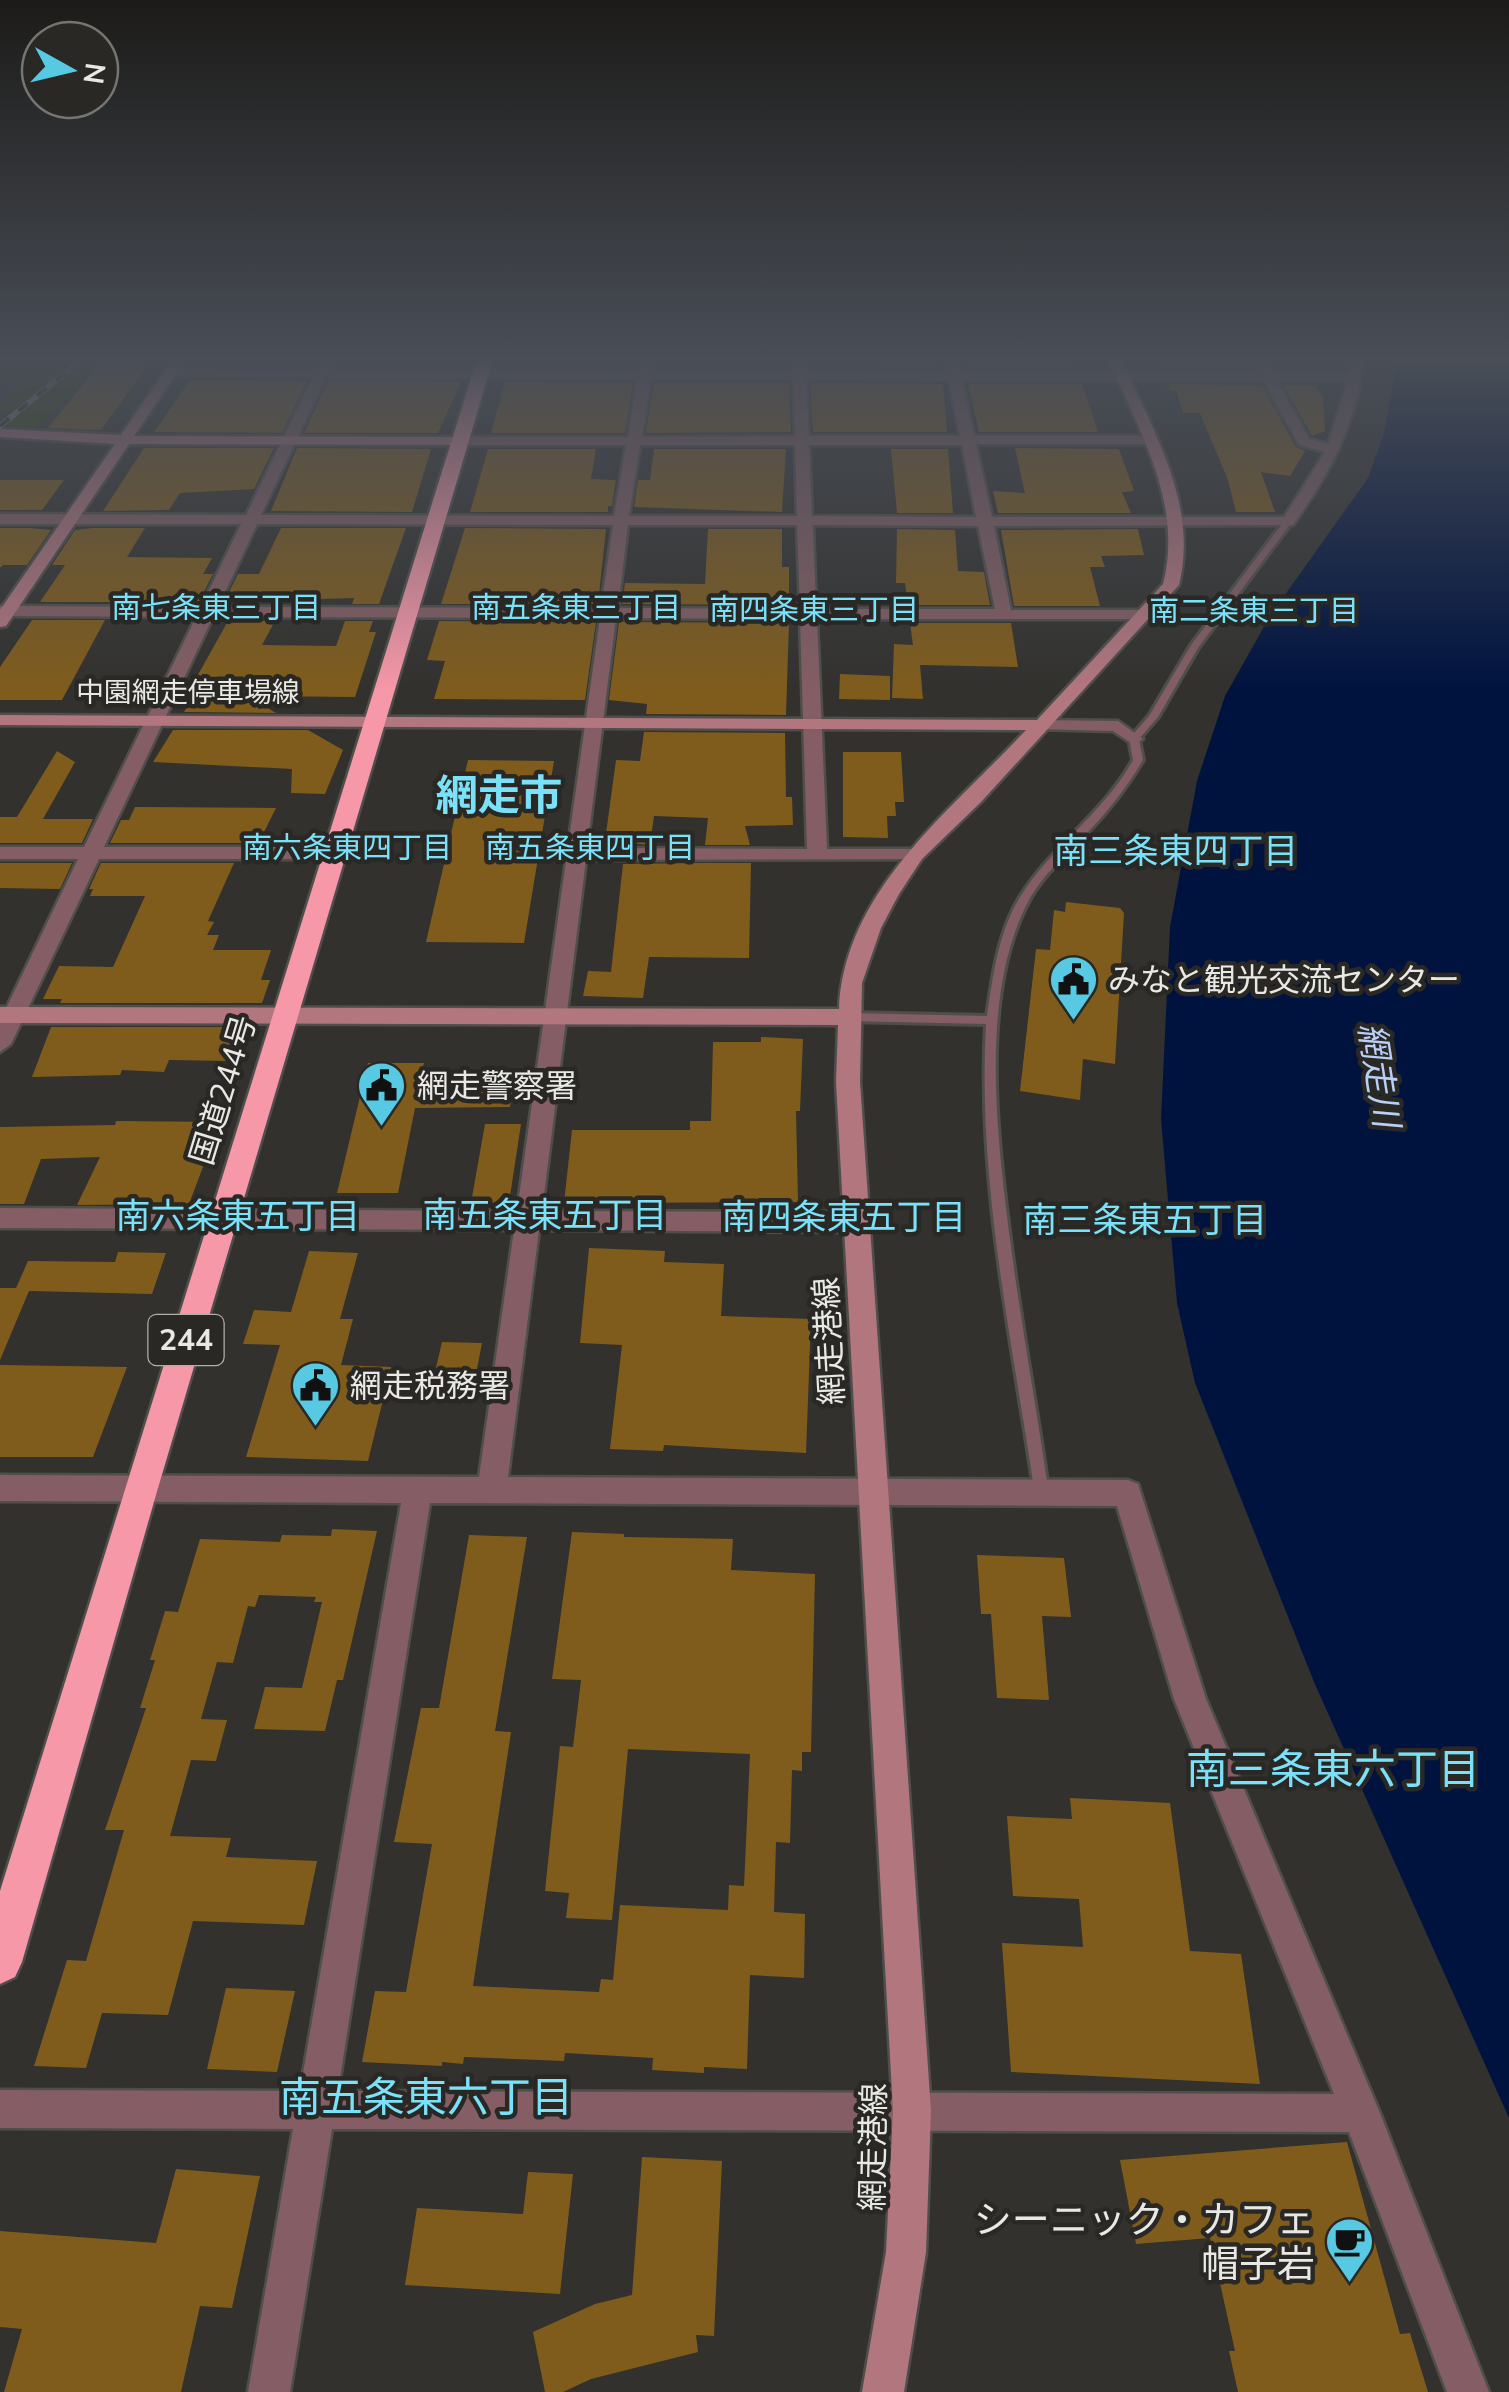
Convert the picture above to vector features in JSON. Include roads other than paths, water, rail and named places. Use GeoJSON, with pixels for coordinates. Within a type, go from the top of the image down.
{"type":"FeatureCollection","features":[{"type":"Feature","properties":{"kind":"highway","name":"国道244号"},"geometry":{"type":"LineString","coordinates":[[0,1962],[140,1488],[452,468]]}},
{"type":"Feature","properties":{"kind":"street"},"geometry":{"type":"LineString","coordinates":[[2,615],[107,468]]}},
{"type":"Feature","properties":{"kind":"street"},"geometry":{"type":"LineString","coordinates":[[0,1044],[7,1015],[92,853],[277,468]]}},
{"type":"Feature","properties":{"kind":"street"},"geometry":{"type":"LineString","coordinates":[[492,1490],[630,468]]}},
{"type":"Feature","properties":{"kind":"street"},"geometry":{"type":"LineString","coordinates":[[803,468],[817,855]]}},
{"type":"Feature","properties":{"kind":"street"},"geometry":{"type":"LineString","coordinates":[[976,468],[1004,614]]}},
{"type":"Feature","properties":{"kind":"street","name":"網走港線"},"geometry":{"type":"LineString","coordinates":[[883,2392],[906,2252],[912,2112],[872,1491],[847,1017],[850,983],[870,928],[915,855],[1171,585],[1178,566],[1179,519],[1159,468]]}},
{"type":"Feature","properties":{"kind":"street"},"geometry":{"type":"LineString","coordinates":[[0,519],[986,518],[1288,522],[1326,468]]}},
{"type":"Feature","properties":{"kind":"street"},"geometry":{"type":"LineString","coordinates":[[2,615],[1146,615]]}},
{"type":"Feature","properties":{"kind":"street","name":"中園網走停車場線"},"geometry":{"type":"LineString","coordinates":[[0,720],[1040,724]]}},
{"type":"Feature","properties":{"kind":"street"},"geometry":{"type":"LineString","coordinates":[[1040,724],[1118,726],[1134,739]]}},
{"type":"Feature","properties":{"kind":"street"},"geometry":{"type":"LineString","coordinates":[[0,852],[336,854]]}},
{"type":"Feature","properties":{"kind":"street"},"geometry":{"type":"LineString","coordinates":[[577,854],[915,855]]}},
{"type":"Feature","properties":{"kind":"street"},"geometry":{"type":"LineString","coordinates":[[7,1015],[847,1017]]}},
{"type":"Feature","properties":{"kind":"street"},"geometry":{"type":"LineString","coordinates":[[0,1218],[858,1222]]}},
{"type":"Feature","properties":{"kind":"street"},"geometry":{"type":"LineString","coordinates":[[0,1488],[1128,1494],[1190,1699],[1361,2113],[1468,2392]]}},
{"type":"Feature","properties":{"kind":"street"},"geometry":{"type":"LineString","coordinates":[[270,2392],[418,1490]]}},
{"type":"Feature","properties":{"kind":"street"},"geometry":{"type":"LineString","coordinates":[[0,2109],[1361,2113]]}},
{"type":"Feature","properties":{"kind":"lane"},"geometry":{"type":"LineString","coordinates":[[1042,1496],[1020,1357],[998,1171],[990,1020],[998,970],[1023,901],[1128,776],[1138,760],[1134,739],[1154,716],[1194,647],[1288,522]]}},
{"type":"Feature","properties":{"kind":"lane"},"geometry":{"type":"LineString","coordinates":[[847,1017],[990,1020]]}},
{"type":"Feature","properties":{"kind":"water","name":"網走川"},"geometry":{"type":"Polygon","coordinates":[[[1372,468],[1509,468],[1509,2118],[1314,1682],[1195,1383],[1177,1303],[1161,1119],[1170,927],[1197,781],[1225,696],[1270,616],[1372,468]]]}},
{"type":"Feature","properties":{"kind":"place","name":"みなと観光交流センター"},"geometry":{"type":"Point","coordinates":[1073,1022]}},
{"type":"Feature","properties":{"kind":"place","name":"網走警察署"},"geometry":{"type":"Point","coordinates":[382,1128]}},
{"type":"Feature","properties":{"kind":"place","name":"網走税務署"},"geometry":{"type":"Point","coordinates":[315,1428]}},
{"type":"Feature","properties":{"kind":"place","name":"シーニック・カフェ 帽子岩"},"geometry":{"type":"Point","coordinates":[1350,2284]}},
{"type":"Feature","properties":{"kind":"district","name":"南七条東三丁目"},"geometry":{"type":"Point","coordinates":[216,608]}},
{"type":"Feature","properties":{"kind":"district","name":"南五条東三丁目"},"geometry":{"type":"Point","coordinates":[576,608]}},
{"type":"Feature","properties":{"kind":"district","name":"南四条東三丁目"},"geometry":{"type":"Point","coordinates":[814,610]}},
{"type":"Feature","properties":{"kind":"district","name":"南二条東三丁目"},"geometry":{"type":"Point","coordinates":[1254,611]}},
{"type":"Feature","properties":{"kind":"district","name":"網走市"},"geometry":{"type":"Point","coordinates":[499,795]}},
{"type":"Feature","properties":{"kind":"district","name":"南六条東四丁目"},"geometry":{"type":"Point","coordinates":[347,848]}},
{"type":"Feature","properties":{"kind":"district","name":"南五条東四丁目"},"geometry":{"type":"Point","coordinates":[590,848]}},
{"type":"Feature","properties":{"kind":"district","name":"南三条東四丁目"},"geometry":{"type":"Point","coordinates":[1176,851]}},
{"type":"Feature","properties":{"kind":"district","name":"南五条東五丁目"},"geometry":{"type":"Point","coordinates":[545,1215]}},
{"type":"Feature","properties":{"kind":"district","name":"南六条東五丁目"},"geometry":{"type":"Point","coordinates":[238,1216]}},
{"type":"Feature","properties":{"kind":"district","name":"南四条東五丁目"},"geometry":{"type":"Point","coordinates":[844,1217]}},
{"type":"Feature","properties":{"kind":"district","name":"南三条東五丁目"},"geometry":{"type":"Point","coordinates":[1145,1220]}},
{"type":"Feature","properties":{"kind":"district","name":"南三条東六丁目"},"geometry":{"type":"Point","coordinates":[1333,1769]}},
{"type":"Feature","properties":{"kind":"district","name":"南五条東六丁目"},"geometry":{"type":"Point","coordinates":[426,2097]}}]}
